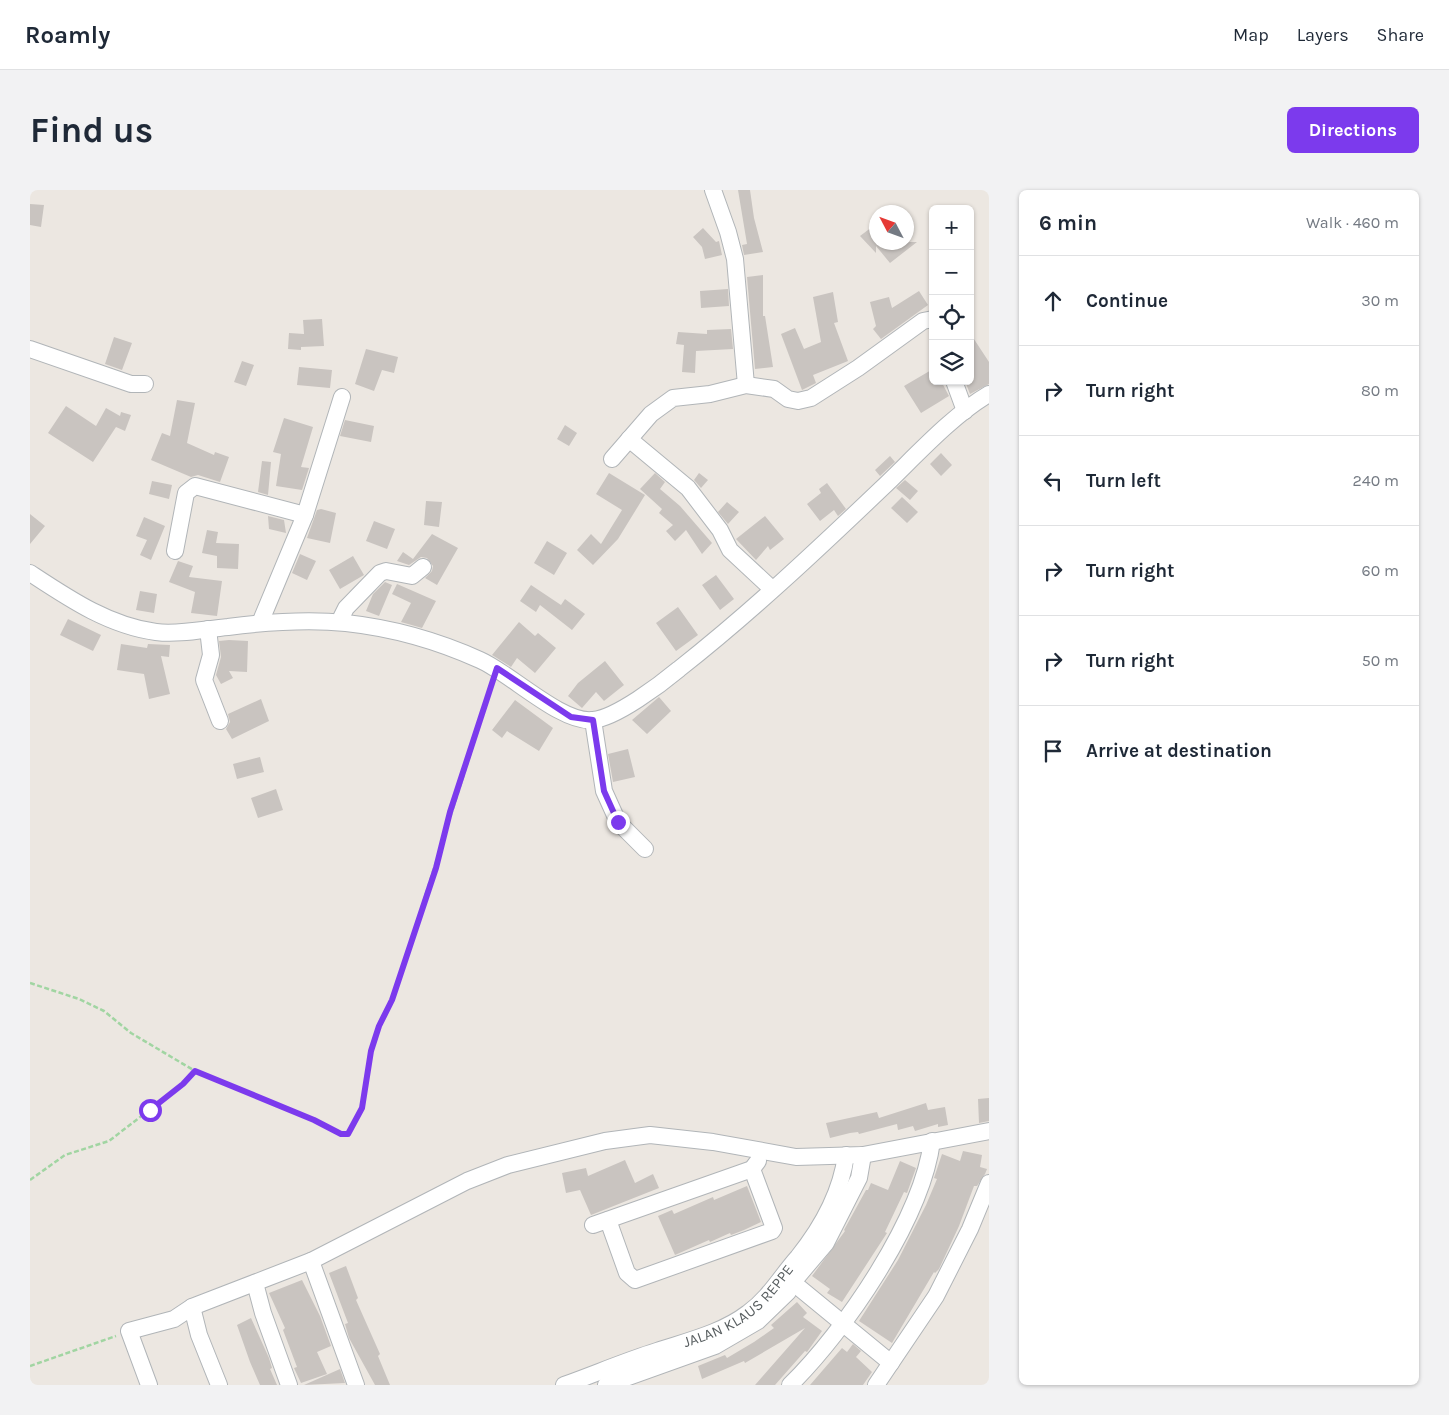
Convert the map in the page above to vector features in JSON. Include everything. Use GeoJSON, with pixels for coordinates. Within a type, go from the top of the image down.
{"type":"FeatureCollection","features":[{"type":"Feature","properties":{"kind":"street"},"geometry":{"type":"LineString","coordinates":[[713,190],[728,232],[735,259],[746,386]]}},
{"type":"Feature","properties":{"kind":"street"},"geometry":{"type":"LineString","coordinates":[[612,458],[651,414],[673,398],[710,394],[746,386],[774,389],[788,399],[798,401],[811,398],[858,368],[923,321],[929,320]]}},
{"type":"Feature","properties":{"kind":"street"},"geometry":{"type":"LineString","coordinates":[[30,349],[131,384],[146,384]]}},
{"type":"Feature","properties":{"kind":"street"},"geometry":{"type":"LineString","coordinates":[[955,385],[965,411]]}},
{"type":"Feature","properties":{"kind":"street"},"geometry":{"type":"LineString","coordinates":[[30,573],[80,605],[129,625],[157,632],[260,623],[339,622],[362,624],[432,641],[497,668],[571,717],[593,720],[607,716],[650,693],[706,648],[965,411],[989,394]]}},
{"type":"Feature","properties":{"kind":"street"},"geometry":{"type":"LineString","coordinates":[[260,623],[305,515],[342,397]]}},
{"type":"Feature","properties":{"kind":"street"},"geometry":{"type":"LineString","coordinates":[[629,439],[688,488],[720,530],[730,550],[772,589]]}},
{"type":"Feature","properties":{"kind":"street"},"geometry":{"type":"LineString","coordinates":[[174,551],[186,493],[195,486],[305,515]]}},
{"type":"Feature","properties":{"kind":"street"},"geometry":{"type":"LineString","coordinates":[[339,622],[346,608],[380,574],[386,571],[412,576],[423,567]]}},
{"type":"Feature","properties":{"kind":"street"},"geometry":{"type":"LineString","coordinates":[[208,629],[211,655],[204,680],[220,721]]}},
{"type":"Feature","properties":{"kind":"street"},"geometry":{"type":"LineString","coordinates":[[593,720],[604,791],[618,822],[645,849]]}},
{"type":"Feature","properties":{"kind":"street"},"geometry":{"type":"LineString","coordinates":[[149,1385],[129,1331],[174,1319],[192,1307],[311,1261],[467,1181],[508,1165],[605,1141],[650,1135],[713,1142],[796,1157],[863,1155],[989,1132]]}},
{"type":"Feature","properties":{"kind":"street"},"geometry":{"type":"LineString","coordinates":[[790,1385],[808,1367],[843,1322],[892,1246],[911,1209],[929,1163],[932,1142]]}},
{"type":"Feature","properties":{"kind":"street"},"geometry":{"type":"LineString","coordinates":[[593,1226],[752,1169],[765,1151]]}},
{"type":"Feature","properties":{"kind":"street","name":"JALAN KLAUS REPPE"},"geometry":{"type":"LineString","coordinates":[[606,1385],[715,1346],[758,1321],[788,1292],[788,1278],[826,1215],[843,1179],[846,1155]]}},
{"type":"Feature","properties":{"kind":"street","name":"JALAN KLAUS REPPE"},"geometry":{"type":"LineString","coordinates":[[564,1385],[684,1343],[732,1323],[749,1313],[826,1243],[841,1217],[859,1178],[863,1155]]}},
{"type":"Feature","properties":{"kind":"street"},"geometry":{"type":"LineString","coordinates":[[608,1220],[627,1273],[636,1280],[772,1231],[774,1228],[752,1169]]}},
{"type":"Feature","properties":{"kind":"street"},"geometry":{"type":"LineString","coordinates":[[876,1385],[936,1296],[970,1229],[989,1183]]}},
{"type":"Feature","properties":{"kind":"street"},"geometry":{"type":"LineString","coordinates":[[311,1261],[356,1385]]}},
{"type":"Feature","properties":{"kind":"street"},"geometry":{"type":"LineString","coordinates":[[788,1278],[892,1363]]}},
{"type":"Feature","properties":{"kind":"street"},"geometry":{"type":"LineString","coordinates":[[256,1283],[263,1313],[289,1385]]}},
{"type":"Feature","properties":{"kind":"street"},"geometry":{"type":"LineString","coordinates":[[192,1307],[199,1335],[219,1385]]}},
{"type":"Feature","properties":{"kind":"path"},"geometry":{"type":"LineString","coordinates":[[30,983],[78,999],[104,1011],[131,1033],[195,1071],[314,1120],[341,1134],[348,1134],[362,1108],[371,1051],[379,1026],[392,1000],[426,897],[450,812],[497,668]]}},
{"type":"Feature","properties":{"kind":"path"},"geometry":{"type":"LineString","coordinates":[[30,1180],[64,1155],[109,1141],[183,1084],[195,1071]]}},
{"type":"Feature","properties":{"kind":"path"},"geometry":{"type":"LineString","coordinates":[[30,1366],[129,1331]]}},
{"type":"Feature","properties":{"kind":"building"},"geometry":{"type":"Polygon","coordinates":[[[738,190],[750,190],[754,218],[763,252],[744,255],[742,245],[747,244],[738,190]]]}},
{"type":"Feature","properties":{"kind":"building"},"geometry":{"type":"Polygon","coordinates":[[[30,204],[44,205],[41,227],[30,225],[30,204]]]}},
{"type":"Feature","properties":{"kind":"building"},"geometry":{"type":"Polygon","coordinates":[[[703,228],[716,242],[719,241],[722,255],[705,259],[702,247],[693,237],[703,228]]]}},
{"type":"Feature","properties":{"kind":"building"},"geometry":{"type":"Polygon","coordinates":[[[869,229],[869,246],[860,236],[869,229]]]}},
{"type":"Feature","properties":{"kind":"building"},"geometry":{"type":"Polygon","coordinates":[[[879,250],[907,250],[890,263],[879,250]]]}},
{"type":"Feature","properties":{"kind":"building"},"geometry":{"type":"Polygon","coordinates":[[[763,275],[763,316],[765,316],[773,367],[755,369],[747,277],[763,275]]]}},
{"type":"Feature","properties":{"kind":"building"},"geometry":{"type":"Polygon","coordinates":[[[728,289],[729,306],[701,308],[700,291],[728,289]]]}},
{"type":"Feature","properties":{"kind":"building"},"geometry":{"type":"Polygon","coordinates":[[[919,291],[928,305],[881,339],[873,329],[876,326],[870,302],[889,297],[892,308],[919,291]]]}},
{"type":"Feature","properties":{"kind":"building"},"geometry":{"type":"Polygon","coordinates":[[[833,292],[838,322],[834,323],[848,361],[813,375],[816,383],[802,390],[781,334],[795,328],[804,349],[821,342],[813,297],[833,292]]]}},
{"type":"Feature","properties":{"kind":"building"},"geometry":{"type":"Polygon","coordinates":[[[322,319],[324,346],[301,347],[301,350],[288,349],[289,333],[304,334],[303,320],[322,319]]]}},
{"type":"Feature","properties":{"kind":"building"},"geometry":{"type":"Polygon","coordinates":[[[731,329],[733,349],[696,351],[695,373],[682,372],[684,345],[676,344],[678,332],[707,334],[707,330],[731,329]]]}},
{"type":"Feature","properties":{"kind":"building"},"geometry":{"type":"Polygon","coordinates":[[[114,337],[132,343],[122,370],[105,364],[114,337]]]}},
{"type":"Feature","properties":{"kind":"building"},"geometry":{"type":"Polygon","coordinates":[[[974,339],[989,362],[989,384],[970,394],[967,385],[974,385],[974,339]]]}},
{"type":"Feature","properties":{"kind":"building"},"geometry":{"type":"Polygon","coordinates":[[[366,349],[398,357],[394,373],[382,370],[374,391],[355,384],[366,349]]]}},
{"type":"Feature","properties":{"kind":"building"},"geometry":{"type":"Polygon","coordinates":[[[242,361],[254,365],[246,386],[234,382],[242,361]]]}},
{"type":"Feature","properties":{"kind":"building"},"geometry":{"type":"Polygon","coordinates":[[[299,367],[332,370],[330,388],[297,385],[299,367]]]}},
{"type":"Feature","properties":{"kind":"building"},"geometry":{"type":"Polygon","coordinates":[[[929,371],[929,385],[943,385],[949,396],[921,413],[904,386],[929,371]]]}},
{"type":"Feature","properties":{"kind":"building"},"geometry":{"type":"Polygon","coordinates":[[[177,400],[195,403],[187,443],[214,455],[215,452],[229,457],[220,482],[198,475],[191,477],[151,460],[162,433],[170,436],[177,400]]]}},
{"type":"Feature","properties":{"kind":"building"},"geometry":{"type":"Polygon","coordinates":[[[66,406],[96,426],[106,408],[120,416],[121,412],[131,415],[125,431],[116,427],[93,462],[48,433],[66,406]]]}},
{"type":"Feature","properties":{"kind":"building"},"geometry":{"type":"Polygon","coordinates":[[[284,418],[313,427],[301,467],[309,468],[302,490],[276,486],[281,454],[273,452],[284,418]]]}},
{"type":"Feature","properties":{"kind":"building"},"geometry":{"type":"Polygon","coordinates":[[[345,420],[374,426],[371,442],[340,436],[345,420]]]}},
{"type":"Feature","properties":{"kind":"building"},"geometry":{"type":"Polygon","coordinates":[[[565,425],[577,433],[569,446],[557,439],[565,425]]]}},
{"type":"Feature","properties":{"kind":"building"},"geometry":{"type":"Polygon","coordinates":[[[941,453],[952,465],[941,476],[930,464],[941,453]]]}},
{"type":"Feature","properties":{"kind":"building"},"geometry":{"type":"Polygon","coordinates":[[[890,456],[895,462],[880,476],[875,470],[890,456]]]}},
{"type":"Feature","properties":{"kind":"building"},"geometry":{"type":"Polygon","coordinates":[[[262,461],[271,462],[268,495],[258,492],[262,461]]]}},
{"type":"Feature","properties":{"kind":"building"},"geometry":{"type":"Polygon","coordinates":[[[609,473],[645,495],[618,539],[593,565],[577,550],[591,534],[601,544],[622,510],[596,494],[609,473]]]}},
{"type":"Feature","properties":{"kind":"building"},"geometry":{"type":"Polygon","coordinates":[[[655,473],[665,482],[660,489],[680,506],[712,543],[702,554],[686,530],[675,541],[666,531],[673,525],[659,513],[662,509],[640,489],[655,473]]]}},
{"type":"Feature","properties":{"kind":"building"},"geometry":{"type":"Polygon","coordinates":[[[699,473],[708,480],[701,488],[694,480],[699,473]]]}},
{"type":"Feature","properties":{"kind":"building"},"geometry":{"type":"Polygon","coordinates":[[[905,480],[918,491],[910,500],[896,488],[905,480]]]}},
{"type":"Feature","properties":{"kind":"building"},"geometry":{"type":"Polygon","coordinates":[[[152,481],[172,485],[169,499],[149,494],[152,481]]]}},
{"type":"Feature","properties":{"kind":"building"},"geometry":{"type":"Polygon","coordinates":[[[827,483],[846,509],[838,516],[834,510],[820,521],[807,504],[821,493],[819,489],[827,483]]]}},
{"type":"Feature","properties":{"kind":"building"},"geometry":{"type":"Polygon","coordinates":[[[902,497],[918,512],[907,523],[891,508],[902,497]]]}},
{"type":"Feature","properties":{"kind":"building"},"geometry":{"type":"Polygon","coordinates":[[[426,501],[442,502],[439,527],[424,525],[426,501]]]}},
{"type":"Feature","properties":{"kind":"building"},"geometry":{"type":"Polygon","coordinates":[[[727,502],[739,512],[728,524],[718,512],[727,502]]]}},
{"type":"Feature","properties":{"kind":"building"},"geometry":{"type":"Polygon","coordinates":[[[321,509],[336,513],[330,543],[307,538],[317,510],[321,509]]]}},
{"type":"Feature","properties":{"kind":"building"},"geometry":{"type":"Polygon","coordinates":[[[30,514],[45,526],[30,544],[30,514]]]}},
{"type":"Feature","properties":{"kind":"building"},"geometry":{"type":"Polygon","coordinates":[[[268,516],[284,520],[286,533],[269,529],[268,516]]]}},
{"type":"Feature","properties":{"kind":"building"},"geometry":{"type":"Polygon","coordinates":[[[765,516],[784,539],[770,550],[768,546],[756,560],[736,539],[765,516]]]}},
{"type":"Feature","properties":{"kind":"building"},"geometry":{"type":"Polygon","coordinates":[[[144,517],[165,526],[151,560],[140,555],[147,540],[136,536],[144,517]]]}},
{"type":"Feature","properties":{"kind":"building"},"geometry":{"type":"Polygon","coordinates":[[[374,521],[395,529],[387,549],[366,541],[374,521]]]}},
{"type":"Feature","properties":{"kind":"building"},"geometry":{"type":"Polygon","coordinates":[[[207,530],[218,532],[216,543],[239,544],[238,569],[217,568],[217,556],[202,553],[207,530]]]}},
{"type":"Feature","properties":{"kind":"building"},"geometry":{"type":"Polygon","coordinates":[[[432,534],[458,548],[437,585],[425,578],[432,571],[433,566],[427,558],[421,557],[409,565],[397,561],[403,552],[413,559],[432,534]]]}},
{"type":"Feature","properties":{"kind":"building"},"geometry":{"type":"Polygon","coordinates":[[[547,541],[567,553],[554,575],[534,563],[547,541]]]}},
{"type":"Feature","properties":{"kind":"building"},"geometry":{"type":"Polygon","coordinates":[[[300,554],[316,561],[307,580],[292,573],[300,554]]]}},
{"type":"Feature","properties":{"kind":"building"},"geometry":{"type":"Polygon","coordinates":[[[353,556],[364,575],[340,589],[329,570],[353,556]]]}},
{"type":"Feature","properties":{"kind":"building"},"geometry":{"type":"Polygon","coordinates":[[[178,561],[193,566],[189,577],[222,581],[217,616],[191,613],[195,592],[169,582],[178,561]]]}},
{"type":"Feature","properties":{"kind":"building"},"geometry":{"type":"Polygon","coordinates":[[[716,575],[734,599],[720,610],[702,585],[716,575]]]}},
{"type":"Feature","properties":{"kind":"building"},"geometry":{"type":"Polygon","coordinates":[[[385,582],[392,585],[379,616],[366,611],[373,594],[385,582]]]}},
{"type":"Feature","properties":{"kind":"building"},"geometry":{"type":"Polygon","coordinates":[[[397,584],[436,601],[422,628],[401,622],[411,603],[392,594],[397,584]]]}},
{"type":"Feature","properties":{"kind":"building"},"geometry":{"type":"Polygon","coordinates":[[[531,585],[561,605],[565,599],[585,614],[572,630],[540,605],[536,612],[520,601],[531,585]]]}},
{"type":"Feature","properties":{"kind":"building"},"geometry":{"type":"Polygon","coordinates":[[[140,591],[157,594],[154,613],[136,610],[140,591]]]}},
{"type":"Feature","properties":{"kind":"building"},"geometry":{"type":"Polygon","coordinates":[[[678,607],[698,635],[676,651],[656,623],[678,607]]]}},
{"type":"Feature","properties":{"kind":"building"},"geometry":{"type":"Polygon","coordinates":[[[68,619],[101,635],[93,651],[60,635],[68,619]]]}},
{"type":"Feature","properties":{"kind":"building"},"geometry":{"type":"Polygon","coordinates":[[[519,622],[535,636],[538,633],[556,648],[535,673],[517,658],[511,667],[492,655],[519,622]]]}},
{"type":"Feature","properties":{"kind":"building"},"geometry":{"type":"Polygon","coordinates":[[[219,641],[248,641],[247,672],[229,671],[233,678],[221,684],[216,675],[221,657],[219,641]]]}},
{"type":"Feature","properties":{"kind":"building"},"geometry":{"type":"Polygon","coordinates":[[[121,644],[147,648],[148,644],[170,645],[169,657],[161,656],[170,694],[149,699],[144,674],[117,670],[121,644]]]}},
{"type":"Feature","properties":{"kind":"building"},"geometry":{"type":"Polygon","coordinates":[[[605,661],[624,685],[604,701],[596,692],[582,708],[568,696],[578,683],[605,661]]]}},
{"type":"Feature","properties":{"kind":"building"},"geometry":{"type":"Polygon","coordinates":[[[659,697],[671,711],[647,734],[632,720],[659,697]]]}},
{"type":"Feature","properties":{"kind":"building"},"geometry":{"type":"Polygon","coordinates":[[[261,699],[269,721],[232,739],[226,729],[230,722],[228,714],[261,699]]]}},
{"type":"Feature","properties":{"kind":"building"},"geometry":{"type":"Polygon","coordinates":[[[515,700],[553,728],[539,751],[507,731],[502,738],[492,730],[515,700]]]}},
{"type":"Feature","properties":{"kind":"building"},"geometry":{"type":"Polygon","coordinates":[[[628,749],[635,777],[613,782],[608,754],[628,749]]]}},
{"type":"Feature","properties":{"kind":"building"},"geometry":{"type":"Polygon","coordinates":[[[260,757],[264,772],[237,779],[233,764],[260,757]]]}},
{"type":"Feature","properties":{"kind":"building"},"geometry":{"type":"Polygon","coordinates":[[[276,789],[283,810],[258,818],[251,798],[276,789]]]}},
{"type":"Feature","properties":{"kind":"building"},"geometry":{"type":"Polygon","coordinates":[[[989,1098],[989,1121],[979,1123],[978,1099],[989,1098]]]}},
{"type":"Feature","properties":{"kind":"building"},"geometry":{"type":"Polygon","coordinates":[[[926,1103],[928,1110],[945,1107],[948,1125],[938,1127],[938,1124],[915,1131],[913,1126],[898,1130],[897,1124],[859,1134],[858,1132],[850,1133],[830,1138],[826,1123],[877,1112],[879,1118],[926,1103]]]}},
{"type":"Feature","properties":{"kind":"building"},"geometry":{"type":"Polygon","coordinates":[[[963,1151],[982,1155],[980,1167],[987,1169],[977,1186],[974,1186],[959,1226],[939,1269],[934,1272],[892,1343],[859,1321],[898,1260],[926,1205],[937,1179],[934,1178],[942,1154],[960,1161],[963,1151]]]}},
{"type":"Feature","properties":{"kind":"building"},"geometry":{"type":"Polygon","coordinates":[[[625,1160],[635,1183],[653,1174],[659,1188],[591,1215],[580,1190],[566,1193],[562,1173],[586,1168],[588,1176],[625,1160]]]}},
{"type":"Feature","properties":{"kind":"building"},"geometry":{"type":"Polygon","coordinates":[[[900,1161],[916,1168],[907,1193],[904,1192],[885,1232],[887,1233],[842,1302],[827,1293],[830,1289],[812,1276],[845,1231],[871,1183],[888,1190],[900,1161]]]}},
{"type":"Feature","properties":{"kind":"building"},"geometry":{"type":"Polygon","coordinates":[[[747,1186],[761,1222],[731,1235],[730,1233],[710,1242],[709,1240],[675,1255],[658,1216],[672,1210],[674,1214],[713,1197],[714,1200],[747,1186]]]}},
{"type":"Feature","properties":{"kind":"building"},"geometry":{"type":"Polygon","coordinates":[[[346,1266],[358,1298],[356,1300],[380,1354],[378,1356],[390,1385],[375,1385],[349,1338],[345,1324],[348,1323],[329,1273],[346,1266]]]}},
{"type":"Feature","properties":{"kind":"building"},"geometry":{"type":"Polygon","coordinates":[[[302,1280],[320,1316],[331,1346],[317,1352],[327,1374],[301,1383],[294,1368],[297,1367],[283,1330],[285,1328],[269,1293],[302,1280]]]}},
{"type":"Feature","properties":{"kind":"building"},"geometry":{"type":"Polygon","coordinates":[[[797,1302],[807,1313],[803,1317],[822,1331],[807,1352],[805,1351],[775,1385],[755,1385],[805,1328],[745,1363],[744,1361],[702,1379],[698,1366],[725,1355],[727,1358],[754,1342],[774,1328],[771,1325],[797,1302]]]}},
{"type":"Feature","properties":{"kind":"building"},"geometry":{"type":"Polygon","coordinates":[[[251,1318],[269,1358],[272,1368],[270,1369],[277,1385],[260,1385],[250,1362],[237,1325],[251,1318]]]}},
{"type":"Feature","properties":{"kind":"building"},"geometry":{"type":"Polygon","coordinates":[[[853,1344],[861,1351],[856,1357],[872,1372],[863,1385],[810,1385],[842,1348],[847,1352],[853,1344]]]}},
{"type":"Feature","properties":{"kind":"building"},"geometry":{"type":"Polygon","coordinates":[[[340,1369],[345,1383],[304,1385],[340,1369]]]}},
{"type":"Feature","properties":{"kind":"route"},"geometry":{"type":"LineString","coordinates":[[150,1110],[183,1084],[195,1071],[314,1120],[341,1134],[348,1134],[362,1108],[371,1051],[379,1026],[392,1000],[436,868],[450,812],[497,668],[530,692],[571,717],[593,720],[596,753],[604,791],[618,822]]}}]}
